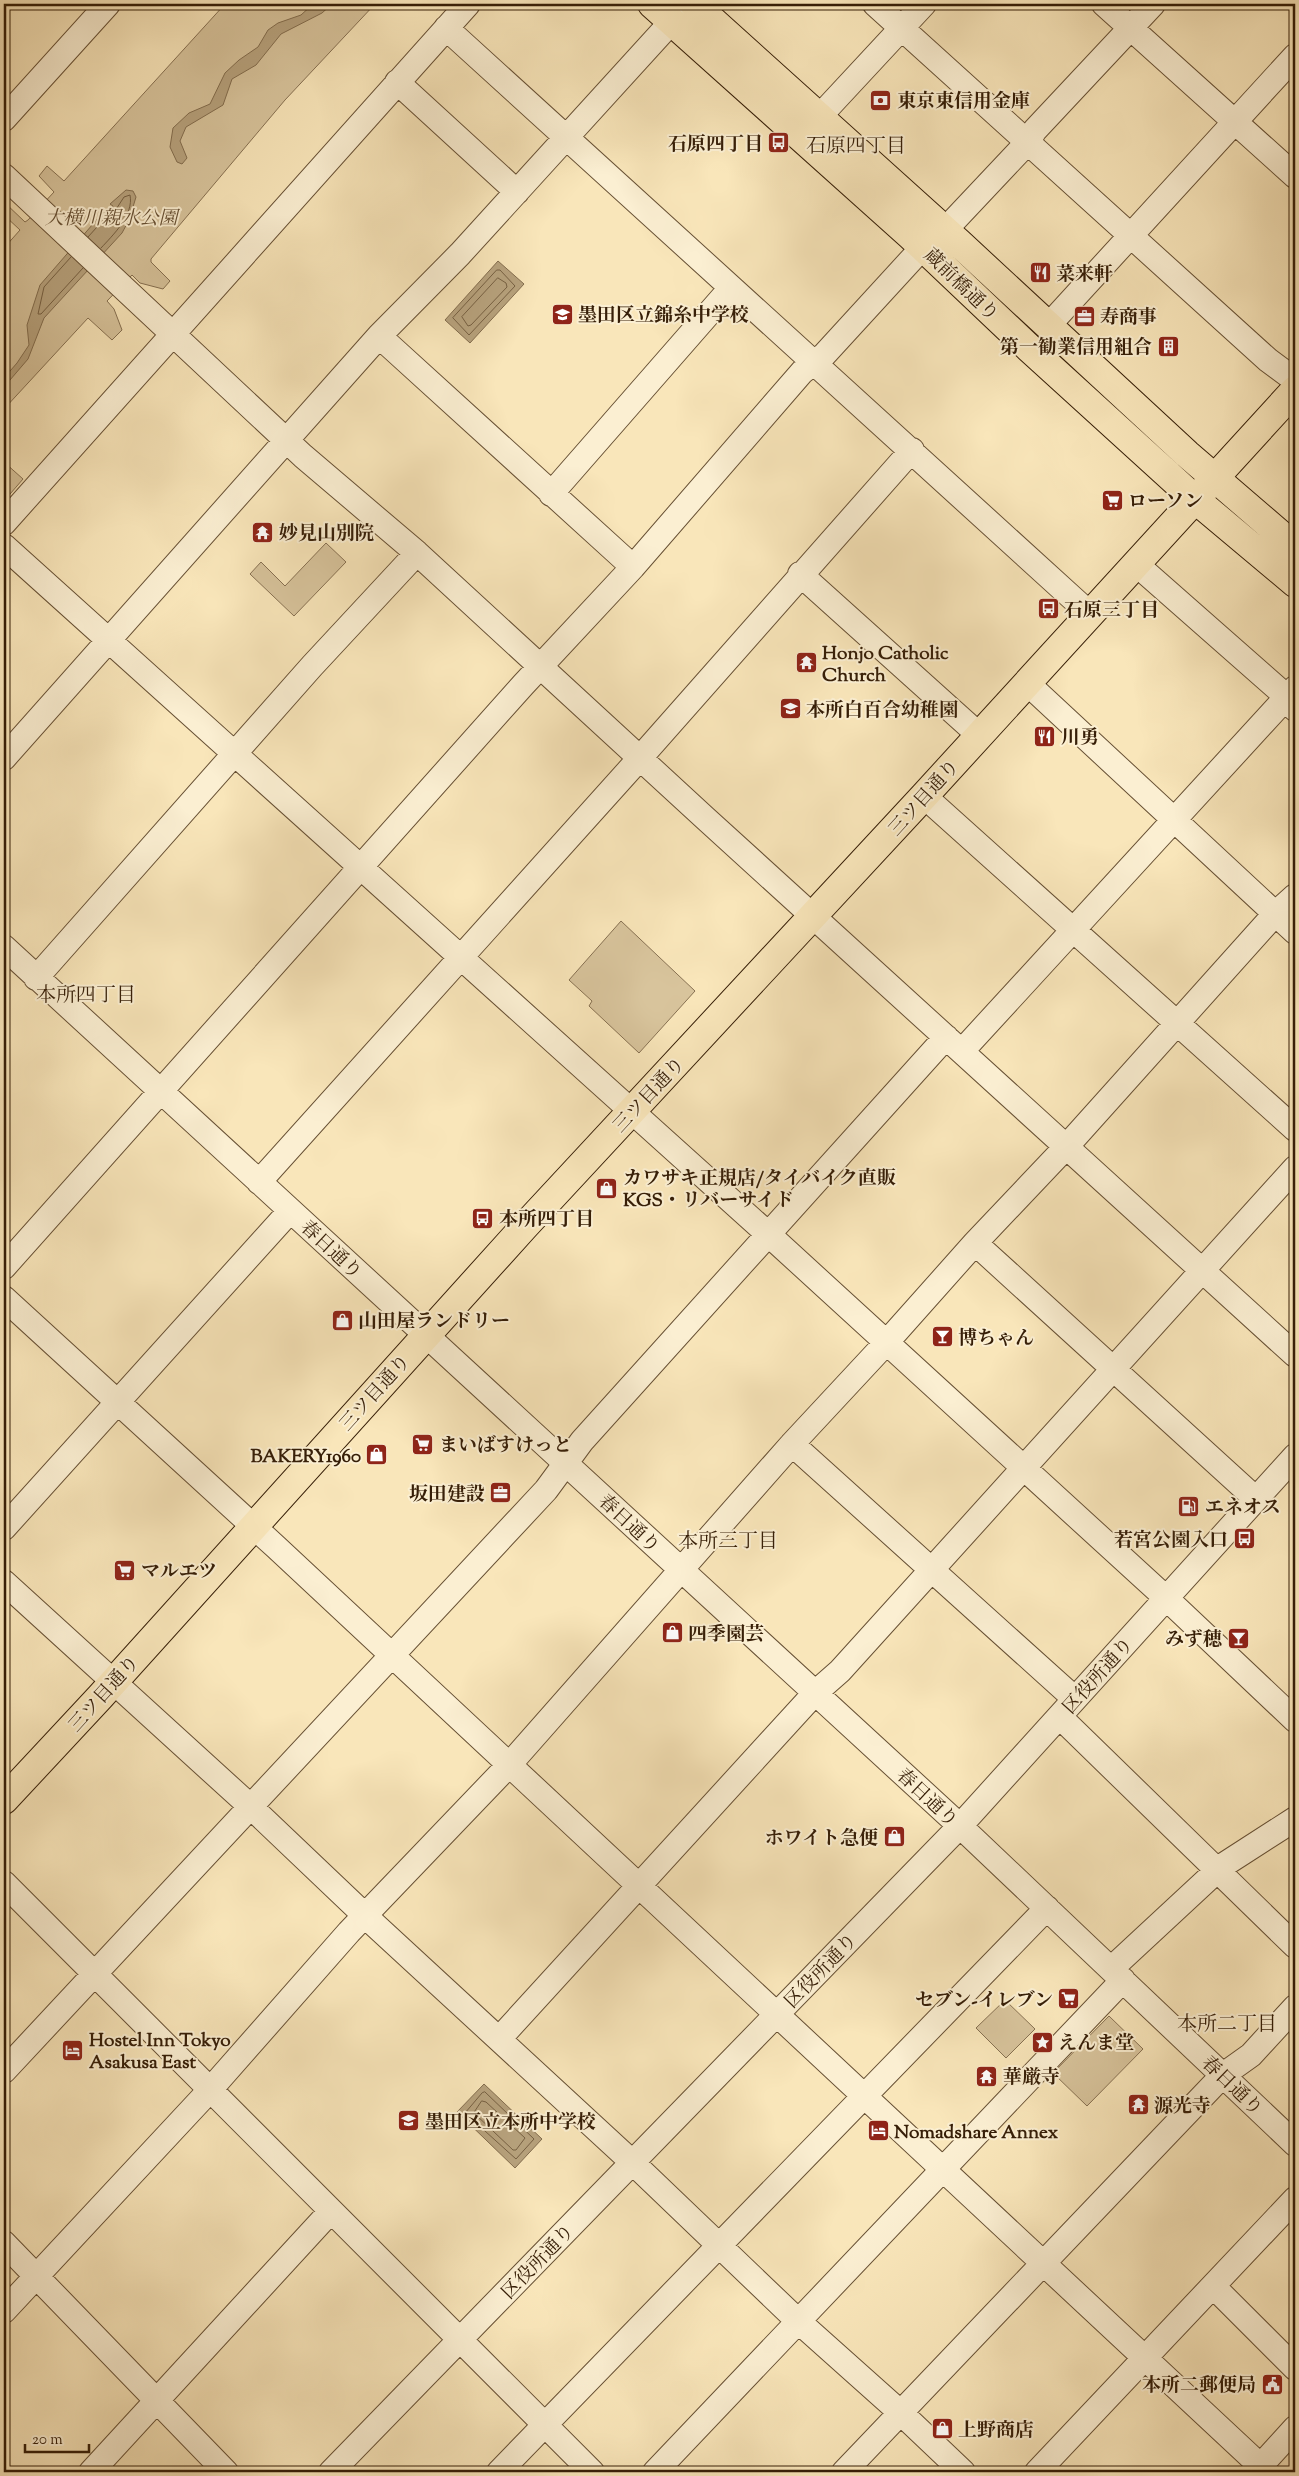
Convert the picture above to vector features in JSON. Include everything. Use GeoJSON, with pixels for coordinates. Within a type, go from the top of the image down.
{"type":"FeatureCollection","features":[{"type":"Feature","properties":{"kind":"main road","name":"蔵前橋通り"},"geometry":{"type":"LineString","coordinates":[[652,4],[680,13],[1028,348],[1196,500],[1295,583]]}},
{"type":"Feature","properties":{"kind":"main road","name":"蔵前橋通り"},"geometry":{"type":"LineString","coordinates":[[694,4],[1216,478],[1295,547]]}},
{"type":"Feature","properties":{"kind":"main road","name":"三ツ目通り"},"geometry":{"type":"LineString","coordinates":[[4,1800],[426,1335],[924,796],[1295,390]]}},
{"type":"Feature","properties":{"kind":"street"},"geometry":{"type":"LineString","coordinates":[[4,119],[108,4]]}},
{"type":"Feature","properties":{"kind":"street"},"geometry":{"type":"LineString","coordinates":[[4,523],[468,4]]}},
{"type":"Feature","properties":{"kind":"street"},"geometry":{"type":"LineString","coordinates":[[875,4],[1275,367],[1295,380]]}},
{"type":"Feature","properties":{"kind":"street"},"geometry":{"type":"LineString","coordinates":[[820,117],[924,4]]}},
{"type":"Feature","properties":{"kind":"street"},"geometry":{"type":"LineString","coordinates":[[1104,4],[1295,176]]}},
{"type":"Feature","properties":{"kind":"street"},"geometry":{"type":"LineString","coordinates":[[4,1267],[540,666],[633,567],[795,380],[824,355],[923,248],[945,230],[1027,143],[1034,130],[1152,4]]}},
{"type":"Feature","properties":{"kind":"street"},"geometry":{"type":"LineString","coordinates":[[4,758],[379,336],[460,254],[680,13]]}},
{"type":"Feature","properties":{"kind":"street"},"geometry":{"type":"LineString","coordinates":[[446,28],[912,450],[1090,614]]}},
{"type":"Feature","properties":{"kind":"street"},"geometry":{"type":"LineString","coordinates":[[1048,326],[1295,56]]}},
{"type":"Feature","properties":{"kind":"street"},"geometry":{"type":"LineString","coordinates":[[397,82],[517,192]]}},
{"type":"Feature","properties":{"kind":"street"},"geometry":{"type":"LineString","coordinates":[[4,176],[174,333],[286,440],[417,553],[1295,1355]]}},
{"type":"Feature","properties":{"kind":"street"},"geometry":{"type":"LineString","coordinates":[[551,494],[731,288]]}},
{"type":"Feature","properties":{"kind":"street"},"geometry":{"type":"LineString","coordinates":[[379,336],[633,567]]}},
{"type":"Feature","properties":{"kind":"street"},"geometry":{"type":"LineString","coordinates":[[259,1182],[640,758],[800,574],[912,450]]}},
{"type":"Feature","properties":{"kind":"street"},"geometry":{"type":"LineString","coordinates":[[4,546],[768,1234],[1166,1598],[1295,1720]]}},
{"type":"Feature","properties":{"kind":"street"},"geometry":{"type":"LineString","coordinates":[[36,978],[234,754],[417,553]]}},
{"type":"Feature","properties":{"kind":"street"},"geometry":{"type":"LineString","coordinates":[[4,2071],[546,1490],[582,1441],[768,1234],[954,1044],[1072,930],[1173,820],[1292,698],[1136,564]]}},
{"type":"Feature","properties":{"kind":"street"},"geometry":{"type":"LineString","coordinates":[[800,574],[979,735]]}},
{"type":"Feature","properties":{"kind":"street"},"geometry":{"type":"LineString","coordinates":[[1027,683],[1295,932]]}},
{"type":"Feature","properties":{"kind":"street"},"geometry":{"type":"LineString","coordinates":[[924,796],[1295,1130]]}},
{"type":"Feature","properties":{"kind":"street"},"geometry":{"type":"LineString","coordinates":[[4,2311],[209,2091],[365,1916],[509,1765],[792,1444],[886,1343],[975,1243],[1066,1147],[1275,914],[1295,896]]}},
{"type":"Feature","properties":{"kind":"street","name":"春日通り"},"geometry":{"type":"LineString","coordinates":[[4,949],[960,1826],[1295,2144]]}},
{"type":"Feature","properties":{"kind":"street"},"geometry":{"type":"LineString","coordinates":[[499,2039],[815,1693],[840,1671],[1295,1168]]}},
{"type":"Feature","properties":{"kind":"street"},"geometry":{"type":"LineString","coordinates":[[4,1528],[290,1210]]}},
{"type":"Feature","properties":{"kind":"street"},"geometry":{"type":"LineString","coordinates":[[975,1243],[1256,1499]]}},
{"type":"Feature","properties":{"kind":"street"},"geometry":{"type":"LineString","coordinates":[[4,1298],[253,1526],[1144,2357],[1261,2470],[1295,2428]]}},
{"type":"Feature","properties":{"kind":"street"},"geometry":{"type":"LineString","coordinates":[[792,1444],[1075,1699]]}},
{"type":"Feature","properties":{"kind":"street","name":"区役所通り"},"geometry":{"type":"LineString","coordinates":[[331,2472],[960,1826],[1295,1456]]}},
{"type":"Feature","properties":{"kind":"street"},"geometry":{"type":"LineString","coordinates":[[4,1582],[251,1807],[365,1916],[632,2162],[798,2321],[901,2412],[963,2472]]}},
{"type":"Feature","properties":{"kind":"street"},"geometry":{"type":"LineString","coordinates":[[1060,1717],[1295,1946]]}},
{"type":"Feature","properties":{"kind":"street"},"geometry":{"type":"LineString","coordinates":[[655,2472],[942,2169],[1117,1975],[1218,1871],[1295,1819]]}},
{"type":"Feature","properties":{"kind":"street"},"geometry":{"type":"LineString","coordinates":[[4,1883],[209,2091],[592,2472]]}},
{"type":"Feature","properties":{"kind":"street"},"geometry":{"type":"LineString","coordinates":[[499,2472],[1047,1908]]}},
{"type":"Feature","properties":{"kind":"street"},"geometry":{"type":"LineString","coordinates":[[844,2472],[1223,2075],[1251,2055],[1295,2007]]}},
{"type":"Feature","properties":{"kind":"street"},"geometry":{"type":"LineString","coordinates":[[1036,2472],[1295,2199]]}},
{"type":"Feature","properties":{"kind":"street"},"geometry":{"type":"LineString","coordinates":[[91,2472],[331,2212]]}},
{"type":"Feature","properties":{"kind":"street"},"geometry":{"type":"LineString","coordinates":[[4,2243],[226,2472]]}},
{"type":"Feature","properties":{"kind":"street"},"geometry":{"type":"LineString","coordinates":[[1213,2286],[1295,2368]]}},
{"type":"Feature","properties":{"kind":"green space","name":"大横川親水公園"},"geometry":{"type":"Polygon","coordinates":[[[225,4],[375,4],[285,100],[151,259],[151,262],[170,281],[163,289],[140,283],[132,275],[107,301],[114,309],[122,330],[112,340],[88,318],[4,409],[4,248],[20,230],[4,215],[4,202],[25,222],[28,220],[54,192],[39,176],[47,166],[64,181],[225,4]]]}},
{"type":"Feature","properties":{"kind":"green space"},"geometry":{"type":"Polygon","coordinates":[[[4,462],[23,479],[4,501],[4,462]]]}},
{"type":"Feature","properties":{"kind":"green space"},"geometry":{"type":"Polygon","coordinates":[[[326,543],[346,562],[294,616],[250,574],[261,562],[285,586],[326,543]]]}},
{"type":"Feature","properties":{"kind":"green space"},"geometry":{"type":"Polygon","coordinates":[[[621,921],[695,991],[639,1053],[589,1006],[592,1001],[569,980],[621,921]]]}},
{"type":"Feature","properties":{"kind":"green space"},"geometry":{"type":"Polygon","coordinates":[[[1005,2000],[1035,2029],[1006,2058],[976,2028],[1005,2000]]]}},
{"type":"Feature","properties":{"kind":"green space"},"geometry":{"type":"Polygon","coordinates":[[[1109,2016],[1143,2049],[1087,2106],[1053,2073],[1109,2016]]]}},
{"type":"Feature","properties":{"kind":"water"},"geometry":{"type":"Polygon","coordinates":[[[313,4],[332,4],[322,13],[281,34],[256,65],[232,79],[223,105],[186,127],[180,141],[187,158],[182,164],[177,162],[170,147],[173,128],[189,113],[210,104],[225,73],[239,60],[258,47],[268,30],[278,23],[301,15],[313,4]]]}},
{"type":"Feature","properties":{"kind":"water"},"geometry":{"type":"Polygon","coordinates":[[[126,190],[133,191],[136,197],[129,220],[122,233],[44,318],[28,359],[4,387],[4,378],[29,345],[27,325],[40,285],[106,209],[109,211],[113,206],[110,204],[126,190]]]}},
{"type":"Feature","properties":{"kind":"water"},"geometry":{"type":"Polygon","coordinates":[[[498,261],[524,284],[470,343],[445,320],[498,261]]]}},
{"type":"Feature","properties":{"kind":"water"},"geometry":{"type":"Polygon","coordinates":[[[484,2084],[542,2139],[515,2168],[457,2112],[484,2084]]]}},
{"type":"Feature","properties":{"kind":"place","name":"東京東信用金庫"},"geometry":{"type":"Point","coordinates":[881,100]}},
{"type":"Feature","properties":{"kind":"place","name":"石原四丁目"},"geometry":{"type":"Point","coordinates":[779,143]}},
{"type":"Feature","properties":{"kind":"place","name":"菜来軒"},"geometry":{"type":"Point","coordinates":[1040,273]}},
{"type":"Feature","properties":{"kind":"place","name":"墨田区立錦糸中学校"},"geometry":{"type":"Point","coordinates":[562,314]}},
{"type":"Feature","properties":{"kind":"place","name":"寿商事"},"geometry":{"type":"Point","coordinates":[1084,316]}},
{"type":"Feature","properties":{"kind":"place","name":"第一勧業信用組合"},"geometry":{"type":"Point","coordinates":[1168,346]}},
{"type":"Feature","properties":{"kind":"place","name":"ローソン"},"geometry":{"type":"Point","coordinates":[1112,500]}},
{"type":"Feature","properties":{"kind":"place","name":"妙見山別院"},"geometry":{"type":"Point","coordinates":[263,532]}},
{"type":"Feature","properties":{"kind":"place","name":"石原三丁目"},"geometry":{"type":"Point","coordinates":[1048,609]}},
{"type":"Feature","properties":{"kind":"place","name":"Honjo Catholic Church"},"geometry":{"type":"Point","coordinates":[806,663]}},
{"type":"Feature","properties":{"kind":"place","name":"本所白百合幼稚園"},"geometry":{"type":"Point","coordinates":[790,709]}},
{"type":"Feature","properties":{"kind":"place","name":"川勇"},"geometry":{"type":"Point","coordinates":[1045,736]}},
{"type":"Feature","properties":{"kind":"place","name":"カワサキ正規店/タイバイク直販 KGS・リバーサイド"},"geometry":{"type":"Point","coordinates":[607,1188]}},
{"type":"Feature","properties":{"kind":"place","name":"本所四丁目"},"geometry":{"type":"Point","coordinates":[483,1218]}},
{"type":"Feature","properties":{"kind":"place","name":"山田屋ランドリー"},"geometry":{"type":"Point","coordinates":[342,1320]}},
{"type":"Feature","properties":{"kind":"place","name":"博ちゃん"},"geometry":{"type":"Point","coordinates":[942,1337]}},
{"type":"Feature","properties":{"kind":"place","name":"まいばすけっと"},"geometry":{"type":"Point","coordinates":[423,1444]}},
{"type":"Feature","properties":{"kind":"place","name":"BAKERY1960"},"geometry":{"type":"Point","coordinates":[377,1455]}},
{"type":"Feature","properties":{"kind":"place","name":"坂田建設"},"geometry":{"type":"Point","coordinates":[501,1493]}},
{"type":"Feature","properties":{"kind":"place","name":"エネオス"},"geometry":{"type":"Point","coordinates":[1189,1506]}},
{"type":"Feature","properties":{"kind":"place","name":"若宮公園入口"},"geometry":{"type":"Point","coordinates":[1244,1539]}},
{"type":"Feature","properties":{"kind":"place","name":"マルエツ"},"geometry":{"type":"Point","coordinates":[125,1570]}},
{"type":"Feature","properties":{"kind":"place","name":"四季園芸"},"geometry":{"type":"Point","coordinates":[672,1633]}},
{"type":"Feature","properties":{"kind":"place","name":"みず穂"},"geometry":{"type":"Point","coordinates":[1238,1638]}},
{"type":"Feature","properties":{"kind":"place","name":"ホワイト急便"},"geometry":{"type":"Point","coordinates":[894,1837]}},
{"type":"Feature","properties":{"kind":"place","name":"セブン-イレブン"},"geometry":{"type":"Point","coordinates":[1069,1999]}},
{"type":"Feature","properties":{"kind":"place","name":"えんま堂"},"geometry":{"type":"Point","coordinates":[1042,2042]}},
{"type":"Feature","properties":{"kind":"place","name":"Hostel Inn Tokyo Asakusa East"},"geometry":{"type":"Point","coordinates":[73,2050]}},
{"type":"Feature","properties":{"kind":"place","name":"華厳寺"},"geometry":{"type":"Point","coordinates":[987,2076]}},
{"type":"Feature","properties":{"kind":"place","name":"源光寺"},"geometry":{"type":"Point","coordinates":[1138,2105]}},
{"type":"Feature","properties":{"kind":"place","name":"墨田区立本所中学校"},"geometry":{"type":"Point","coordinates":[409,2121]}},
{"type":"Feature","properties":{"kind":"place","name":"Nomadshare Annex"},"geometry":{"type":"Point","coordinates":[878,2131]}},
{"type":"Feature","properties":{"kind":"place","name":"本所二郵便局"},"geometry":{"type":"Point","coordinates":[1272,2384]}},
{"type":"Feature","properties":{"kind":"place","name":"上野商店"},"geometry":{"type":"Point","coordinates":[942,2429]}},
{"type":"Feature","properties":{"kind":"district","name":"石原四丁目"},"geometry":{"type":"Point","coordinates":[856,145]}},
{"type":"Feature","properties":{"kind":"district","name":"本所四丁目"},"geometry":{"type":"Point","coordinates":[86,994]}},
{"type":"Feature","properties":{"kind":"district","name":"本所三丁目"},"geometry":{"type":"Point","coordinates":[728,1540]}},
{"type":"Feature","properties":{"kind":"district","name":"本所二丁目"},"geometry":{"type":"Point","coordinates":[1227,2023]}}]}
